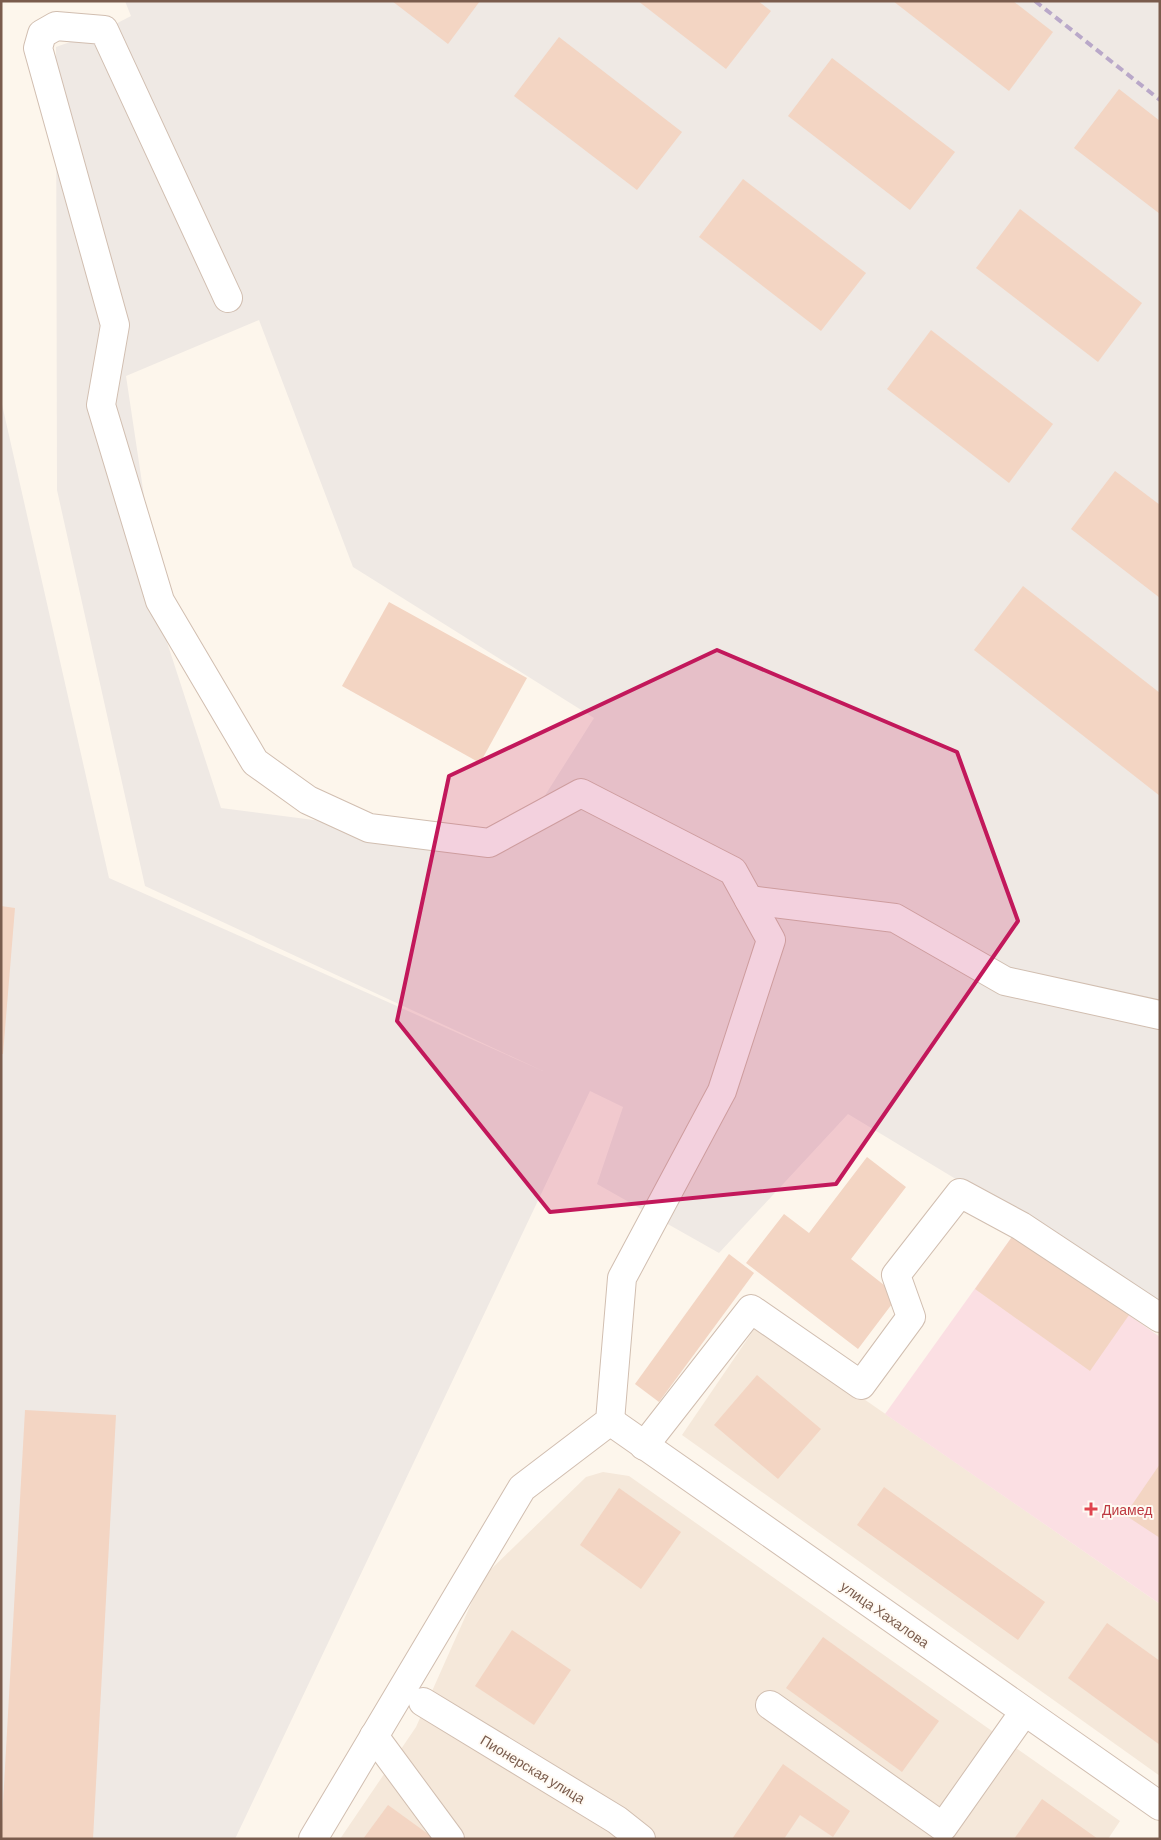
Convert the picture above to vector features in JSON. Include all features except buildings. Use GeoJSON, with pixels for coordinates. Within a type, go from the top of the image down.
{"type":"FeatureCollection","features":[{"type":"Feature","properties":{"kind":"street"},"geometry":{"type":"LineString","coordinates":[[228,298],[104,30],[56,26],[42,34],[38,48],[115,325],[101,405],[160,601],[255,762],[308,800],[369,828],[489,843],[581,793],[733,872],[771,940],[722,1091],[622,1278],[610,1421],[522,1488],[313,1839]]}},
{"type":"Feature","properties":{"kind":"street"},"geometry":{"type":"LineString","coordinates":[[750,900],[895,918],[1005,981],[1160,1015]]}},
{"type":"Feature","properties":{"kind":"street"},"geometry":{"type":"LineString","coordinates":[[644,1446],[751,1309],[861,1386],[911,1317],[896,1275],[960,1193],[1020,1226],[1160,1318]]}},
{"type":"Feature","properties":{"kind":"street","name":"улица Хахалова"},"geometry":{"type":"LineString","coordinates":[[610,1421],[1160,1806]]}},
{"type":"Feature","properties":{"kind":"street","name":"Пионерская улица"},"geometry":{"type":"LineString","coordinates":[[424,1702],[617,1820],[640,1839]]}},
{"type":"Feature","properties":{"kind":"street"},"geometry":{"type":"LineString","coordinates":[[770,1705],[943,1828],[1024,1712]]}},
{"type":"Feature","properties":{"kind":"street"},"geometry":{"type":"LineString","coordinates":[[374,1736],[450,1839]]}},
{"type":"Feature","properties":{"kind":"highlighted area"},"geometry":{"type":"Polygon","coordinates":[[[717,650],[957,752],[1018,921],[836,1184],[550,1212],[397,1021],[449,776],[717,650]]]}},
{"type":"Feature","properties":{"kind":"shaded area"},"geometry":{"type":"Polygon","coordinates":[[[125,1],[1160,1],[1160,1302],[848,1114],[719,1253],[597,1184],[623,1107],[590,1091],[235,1839],[1,1839],[1,400],[109,878],[543,1071],[145,886],[57,490],[56,47],[104,30],[131,16],[125,1]],[[259,320],[126,376],[165,636],[221,808],[513,846],[594,718],[353,567],[259,320]]]}},
{"type":"Feature","properties":{"kind":"shaded area","name":"Диамед"},"geometry":{"type":"Polygon","coordinates":[[[1014,1234],[1160,1337],[1160,1604],[885,1414],[1014,1234]]]}},
{"type":"Feature","properties":{"kind":"shaded area"},"geometry":{"type":"Polygon","coordinates":[[[757,1325],[1160,1604],[1160,1776],[682,1435],[757,1325]]]}},
{"type":"Feature","properties":{"kind":"shaded area"},"geometry":{"type":"Polygon","coordinates":[[[603,1472],[629,1476],[1120,1821],[1108,1839],[340,1839],[416,1727],[483,1577],[586,1477],[603,1472]]]}},
{"type":"Feature","properties":{"kind":"railway"},"geometry":{"type":"LineString","coordinates":[[1035,1],[1160,100]]}},
{"type":"Feature","properties":{"kind":"place","name":"Диамед"},"geometry":{"type":"Point","coordinates":[1091,1509]}}]}
